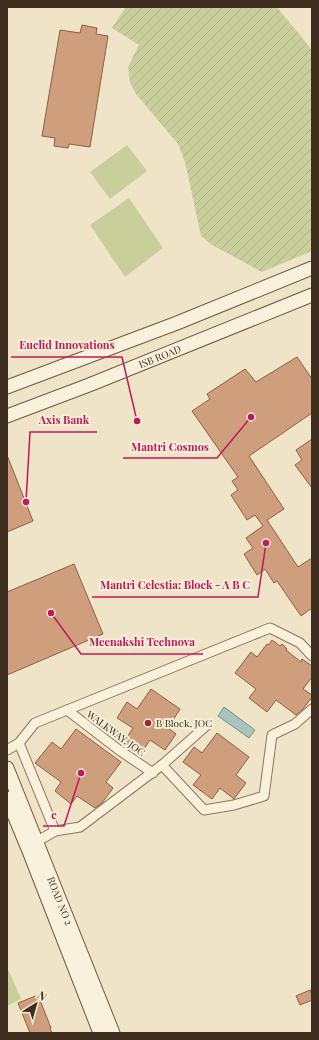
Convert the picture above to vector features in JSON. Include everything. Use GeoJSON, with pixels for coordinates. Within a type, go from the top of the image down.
{"type":"FeatureCollection","features":[{"type":"Feature","properties":{"kind":"main road"},"geometry":{"type":"LineString","coordinates":[[7,387],[177,323],[312,268]]}},
{"type":"Feature","properties":{"kind":"main road","name":"ISB ROAD"},"geometry":{"type":"LineString","coordinates":[[7,416],[89,385],[312,295]]}},
{"type":"Feature","properties":{"kind":"main road","name":"ROAD NO 2"},"geometry":{"type":"LineString","coordinates":[[7,768],[112,1033]]}},
{"type":"Feature","properties":{"kind":"main road","name":"ROAD NO 2"},"geometry":{"type":"LineString","coordinates":[[7,798],[100,1033]]}},
{"type":"Feature","properties":{"kind":"street"},"geometry":{"type":"LineString","coordinates":[[7,750],[19,743],[35,723],[270,628],[300,643],[312,656]]}},
{"type":"Feature","properties":{"kind":"street"},"geometry":{"type":"LineString","coordinates":[[162,765],[204,810],[234,805],[264,796],[272,735],[295,724],[312,709]]}},
{"type":"Feature","properties":{"kind":"street","name":"WALKWAY, JOC"},"geometry":{"type":"LineString","coordinates":[[67,710],[119,750],[153,773]]}},
{"type":"Feature","properties":{"kind":"street"},"geometry":{"type":"LineString","coordinates":[[36,842],[55,831],[80,827],[153,773],[206,726]]}},
{"type":"Feature","properties":{"kind":"street"},"geometry":{"type":"LineString","coordinates":[[19,743],[55,831]]}},
{"type":"Feature","properties":{"kind":"green space"},"geometry":{"type":"Polygon","coordinates":[[[126,7],[277,7],[312,50],[312,251],[262,272],[212,245],[201,236],[185,162],[178,144],[136,94],[130,83],[128,67],[139,45],[112,28],[126,7]]]}},
{"type":"Feature","properties":{"kind":"green space"},"geometry":{"type":"Polygon","coordinates":[[[127,145],[147,171],[110,199],[90,172],[127,145]]]}},
{"type":"Feature","properties":{"kind":"green space"},"geometry":{"type":"Polygon","coordinates":[[[129,198],[163,248],[125,277],[90,225],[129,198]]]}},
{"type":"Feature","properties":{"kind":"green space"},"geometry":{"type":"Polygon","coordinates":[[[9,971],[21,999],[7,1006],[7,972],[9,971]]]}},
{"type":"Feature","properties":{"kind":"water"},"geometry":{"type":"Polygon","coordinates":[[[224,707],[255,730],[249,738],[218,716],[224,707]]]}},
{"type":"Feature","properties":{"kind":"building"},"geometry":{"type":"Polygon","coordinates":[[[82,25],[97,28],[96,34],[108,36],[90,147],[69,144],[68,148],[54,146],[55,138],[42,136],[60,30],[80,33],[82,25]]]}},
{"type":"Feature","properties":{"kind":"building"},"geometry":{"type":"Polygon","coordinates":[[[297,357],[312,379],[312,413],[249,456],[284,509],[267,520],[298,567],[312,558],[312,608],[301,616],[277,581],[274,583],[265,569],[257,575],[244,554],[253,548],[246,538],[263,526],[255,515],[247,520],[231,495],[238,490],[232,481],[238,477],[192,411],[210,399],[207,394],[245,369],[256,382],[297,357]]]}},
{"type":"Feature","properties":{"kind":"building"},"geometry":{"type":"Polygon","coordinates":[[[312,439],[312,488],[295,465],[302,460],[296,450],[312,439]]]}},
{"type":"Feature","properties":{"kind":"building"},"geometry":{"type":"Polygon","coordinates":[[[7,455],[33,521],[7,532],[7,455]]]}},
{"type":"Feature","properties":{"kind":"building"},"geometry":{"type":"Polygon","coordinates":[[[74,564],[103,634],[7,675],[7,592],[74,564]]]}},
{"type":"Feature","properties":{"kind":"building"},"geometry":{"type":"Polygon","coordinates":[[[272,640],[280,646],[282,644],[287,649],[286,650],[301,662],[302,659],[312,666],[312,677],[303,689],[312,695],[312,697],[303,709],[296,715],[276,700],[267,712],[249,698],[256,689],[235,673],[251,652],[257,657],[272,640]]]}},
{"type":"Feature","properties":{"kind":"building","name":"B Block, JOC"},"geometry":{"type":"Polygon","coordinates":[[[151,689],[180,709],[168,728],[176,734],[165,750],[150,740],[140,755],[123,743],[133,728],[117,718],[127,702],[137,709],[151,689]]]}},
{"type":"Feature","properties":{"kind":"building"},"geometry":{"type":"Polygon","coordinates":[[[76,729],[121,762],[106,782],[113,788],[102,803],[95,808],[77,796],[71,804],[55,791],[61,782],[35,763],[52,742],[61,749],[76,729]]]}},
{"type":"Feature","properties":{"kind":"building"},"geometry":{"type":"Polygon","coordinates":[[[217,733],[249,757],[236,775],[246,783],[234,799],[220,788],[212,799],[193,785],[201,775],[183,762],[194,747],[202,753],[217,733]]]}},
{"type":"Feature","properties":{"kind":"building"},"geometry":{"type":"Polygon","coordinates":[[[310,990],[312,1000],[300,1005],[296,996],[310,990]]]}},
{"type":"Feature","properties":{"kind":"building"},"geometry":{"type":"Polygon","coordinates":[[[38,995],[52,1033],[30,1033],[18,1003],[38,995]]]}},
{"type":"Feature","properties":{"kind":"place","name":"Mantri Cosmos"},"geometry":{"type":"Point","coordinates":[251,417]}},
{"type":"Feature","properties":{"kind":"place","name":"Euclid Innovations"},"geometry":{"type":"Point","coordinates":[137,421]}},
{"type":"Feature","properties":{"kind":"place","name":"Axis Bank"},"geometry":{"type":"Point","coordinates":[26,502]}},
{"type":"Feature","properties":{"kind":"place","name":"Mantri Celestia: Block - A B C"},"geometry":{"type":"Point","coordinates":[266,543]}},
{"type":"Feature","properties":{"kind":"place","name":"Meenakshi Technova"},"geometry":{"type":"Point","coordinates":[51,613]}},
{"type":"Feature","properties":{"kind":"place","name":"B Block, JOC"},"geometry":{"type":"Point","coordinates":[148,723]}},
{"type":"Feature","properties":{"kind":"place","name":"c"},"geometry":{"type":"Point","coordinates":[81,773]}}]}
